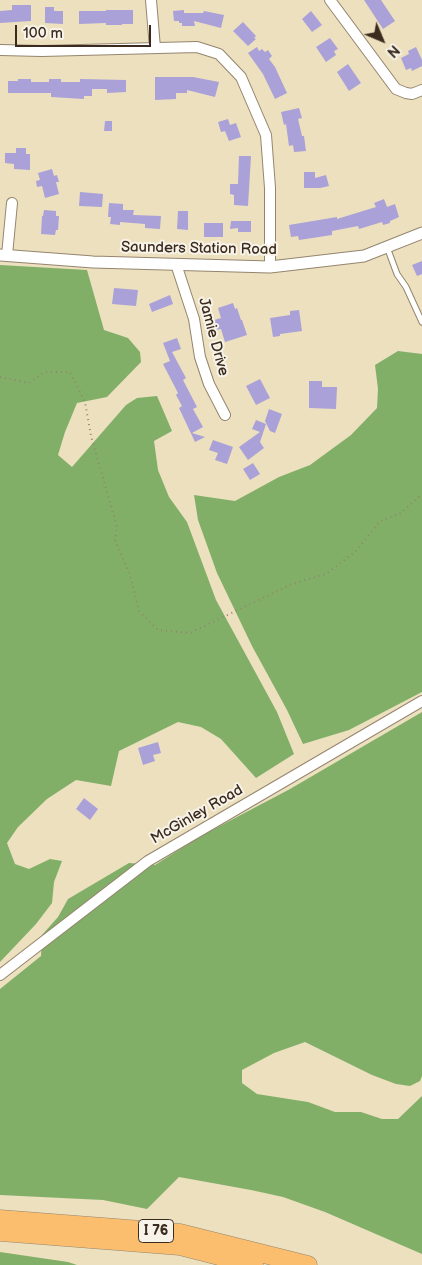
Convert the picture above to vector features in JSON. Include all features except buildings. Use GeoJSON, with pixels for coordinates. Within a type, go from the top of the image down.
{"type":"FeatureCollection","features":[{"type":"Feature","properties":{"kind":"highway","name":"I 76"},"geometry":{"type":"LineString","coordinates":[[0,1218],[180,1233],[308,1265]]}},
{"type":"Feature","properties":{"kind":"highway","name":"I 76"},"geometry":{"type":"LineString","coordinates":[[0,1232],[180,1246],[254,1265]]}},
{"type":"Feature","properties":{"kind":"street"},"geometry":{"type":"LineString","coordinates":[[151,0],[155,48]]}},
{"type":"Feature","properties":{"kind":"street"},"geometry":{"type":"LineString","coordinates":[[330,0],[396,89],[412,94],[422,90]]}},
{"type":"Feature","properties":{"kind":"street"},"geometry":{"type":"LineString","coordinates":[[0,50],[42,51],[197,47],[220,54],[241,78],[266,135],[270,188],[270,267]]}},
{"type":"Feature","properties":{"kind":"street"},"geometry":{"type":"LineString","coordinates":[[4,255],[12,203]]}},
{"type":"Feature","properties":{"kind":"street","name":"Saunders Station Road"},"geometry":{"type":"LineString","coordinates":[[4,255],[93,262],[270,267],[364,256],[422,233]]}},
{"type":"Feature","properties":{"kind":"street","name":"Jamie Drive"},"geometry":{"type":"LineString","coordinates":[[176,264],[194,319],[200,357],[209,384],[225,416]]}},
{"type":"Feature","properties":{"kind":"street","name":"McGinley Road"},"geometry":{"type":"LineString","coordinates":[[0,975],[148,861],[422,701]]}},
{"type":"Feature","properties":{"kind":"lane"},"geometry":{"type":"LineString","coordinates":[[387,247],[422,322]]}},
{"type":"Feature","properties":{"kind":"path"},"geometry":{"type":"LineString","coordinates":[[0,377],[29,383],[45,372],[70,372],[85,402],[91,436],[117,527],[115,540],[130,575],[139,611],[158,630],[190,633],[292,584],[326,574],[355,552],[380,521],[401,513],[422,494]]}},
{"type":"Feature","properties":{"kind":"green space"},"geometry":{"type":"Polygon","coordinates":[[[0,265],[87,270],[104,330],[128,338],[140,352],[141,362],[107,397],[77,403],[58,455],[72,467],[126,405],[137,398],[157,396],[172,431],[154,441],[158,470],[169,497],[187,522],[216,600],[277,712],[294,754],[256,778],[221,739],[201,727],[178,722],[119,751],[111,786],[76,780],[47,799],[18,827],[7,843],[15,864],[29,869],[50,859],[62,861],[54,882],[52,903],[36,924],[0,962],[0,265]]]}},
{"type":"Feature","properties":{"kind":"green space"},"geometry":{"type":"Polygon","coordinates":[[[398,351],[422,354],[422,692],[349,730],[303,744],[287,710],[252,646],[217,573],[198,520],[194,495],[235,501],[279,477],[310,465],[351,435],[377,408],[378,389],[375,365],[398,351]]]}},
{"type":"Feature","properties":{"kind":"green space"},"geometry":{"type":"Polygon","coordinates":[[[422,712],[422,1076],[420,1081],[410,1086],[396,1084],[372,1075],[305,1042],[274,1053],[242,1070],[242,1083],[257,1094],[308,1102],[335,1112],[361,1112],[382,1119],[398,1119],[422,1096],[422,1254],[325,1212],[283,1197],[179,1177],[147,1209],[103,1200],[0,1195],[0,989],[41,956],[42,935],[58,917],[68,899],[129,863],[155,865],[199,837],[290,789],[422,712]]]}},
{"type":"Feature","properties":{"kind":"green space"},"geometry":{"type":"Polygon","coordinates":[[[0,1252],[68,1262],[77,1265],[0,1265],[0,1252]]]}}]}
